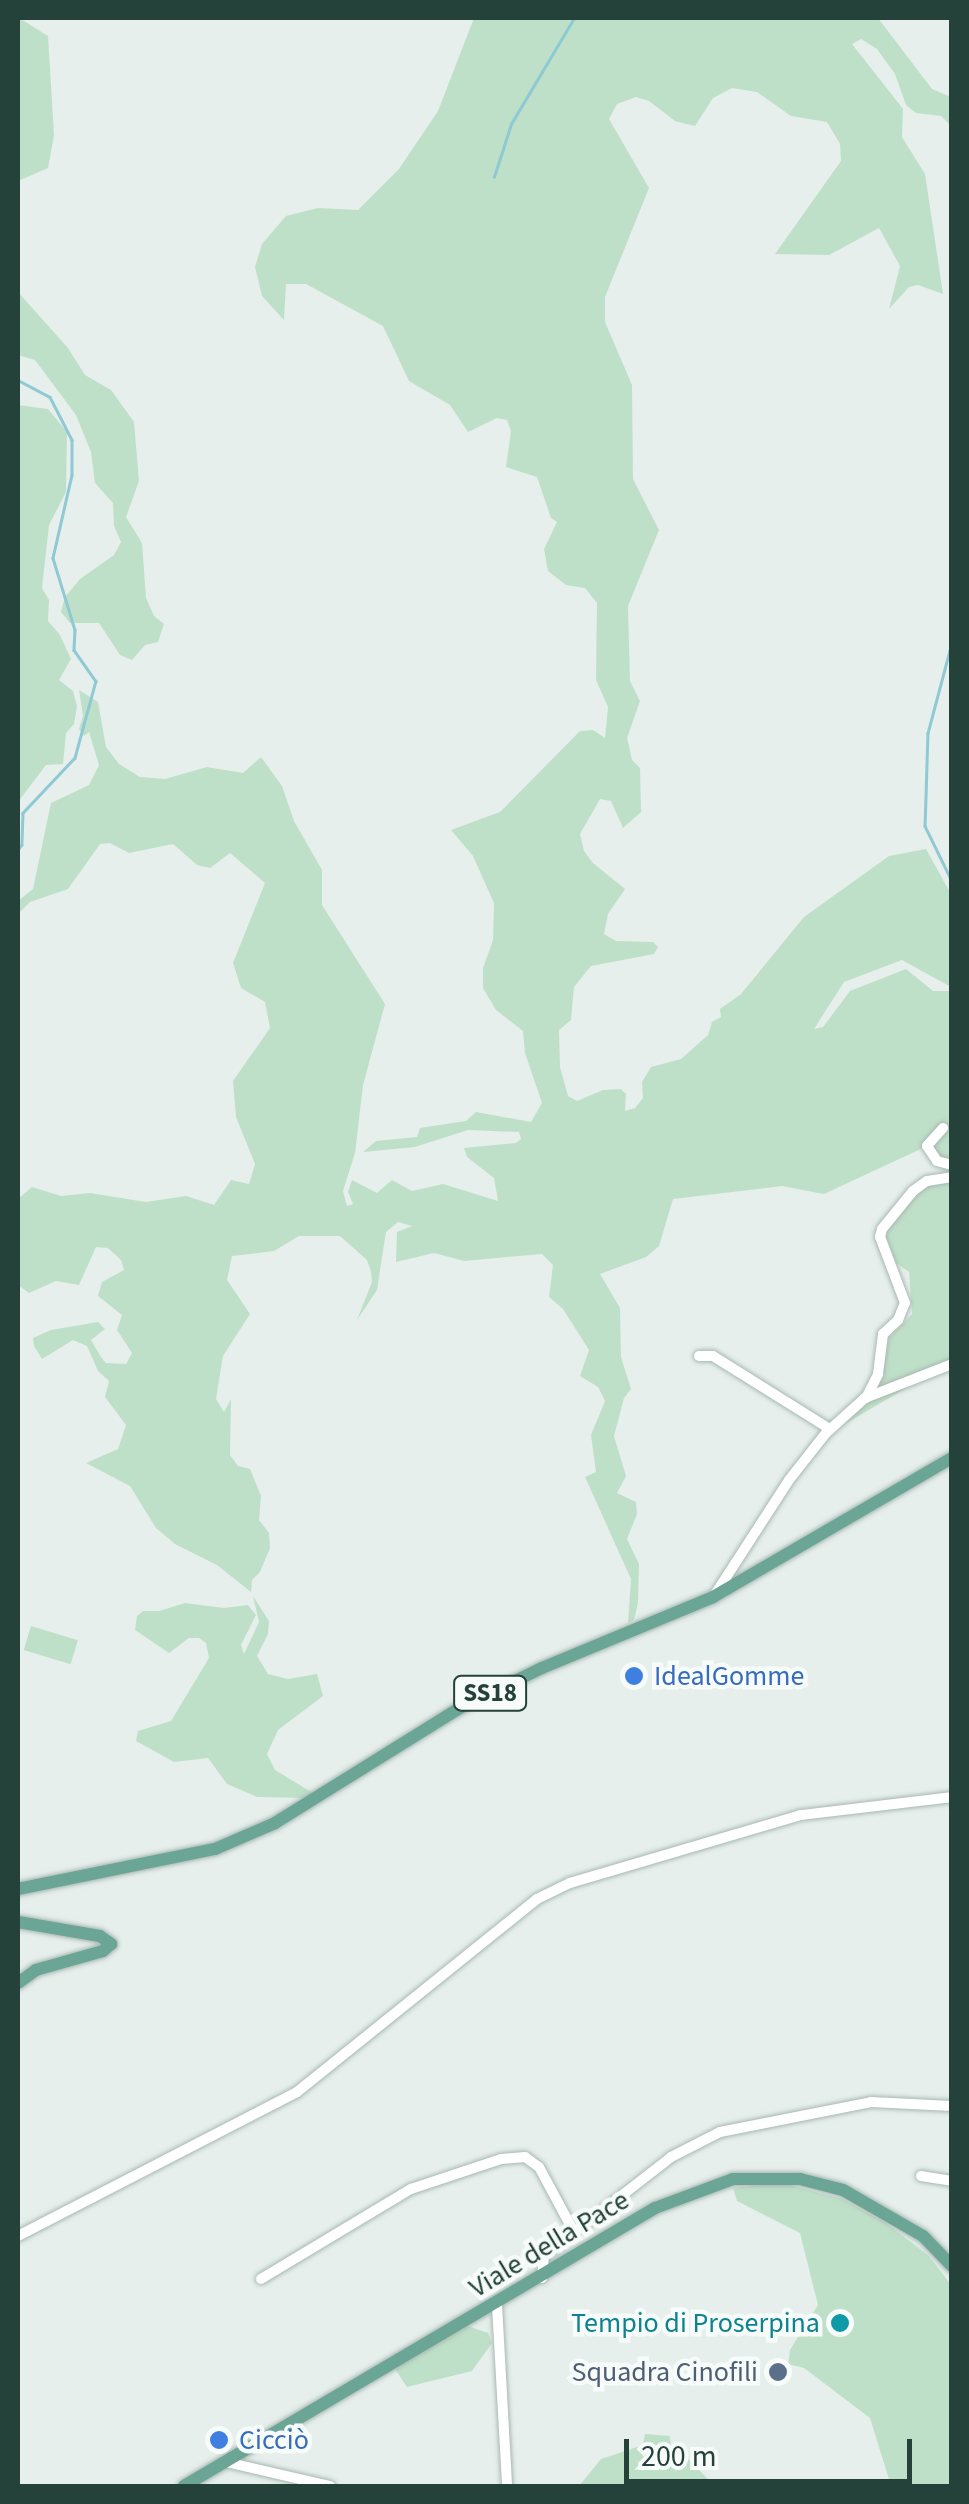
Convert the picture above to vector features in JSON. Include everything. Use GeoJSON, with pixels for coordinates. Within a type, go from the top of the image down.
{"type":"FeatureCollection","features":[{"type":"Feature","properties":{"kind":"main road","name":"SS18"},"geometry":{"type":"LineString","coordinates":[[18,1889],[215,1849],[275,1823],[460,1708],[542,1668],[714,1597],[952,1458]]}},
{"type":"Feature","properties":{"kind":"main road"},"geometry":{"type":"LineString","coordinates":[[18,1922],[100,1936],[112,1944],[103,1951],[36,1970],[18,1982]]}},
{"type":"Feature","properties":{"kind":"main road","name":"Viale della Pace"},"geometry":{"type":"LineString","coordinates":[[184,2486],[668,2203],[734,2179],[769,2176],[843,2190],[923,2236],[952,2266]]}},
{"type":"Feature","properties":{"kind":"street"},"geometry":{"type":"LineString","coordinates":[[943,1128],[927,1146],[937,1162],[952,1165]]}},
{"type":"Feature","properties":{"kind":"street"},"geometry":{"type":"LineString","coordinates":[[714,1597],[789,1480],[830,1430],[865,1398],[878,1374],[883,1334],[898,1320],[905,1302],[880,1237],[882,1229],[913,1191],[927,1181],[952,1176]]}},
{"type":"Feature","properties":{"kind":"street"},"geometry":{"type":"LineString","coordinates":[[699,1356],[713,1356],[830,1430]]}},
{"type":"Feature","properties":{"kind":"street"},"geometry":{"type":"LineString","coordinates":[[865,1398],[952,1364]]}},
{"type":"Feature","properties":{"kind":"street"},"geometry":{"type":"LineString","coordinates":[[18,2236],[72,2212],[296,2092],[537,1899],[570,1883],[800,1815],[952,1797]]}},
{"type":"Feature","properties":{"kind":"street"},"geometry":{"type":"LineString","coordinates":[[542,2279],[544,2256],[670,2157],[720,2132],[872,2102],[952,2106]]}},
{"type":"Feature","properties":{"kind":"street"},"geometry":{"type":"LineString","coordinates":[[261,2279],[411,2189],[501,2159],[525,2157],[539,2167],[574,2232]]}},
{"type":"Feature","properties":{"kind":"street"},"geometry":{"type":"LineString","coordinates":[[921,2176],[952,2180]]}},
{"type":"Feature","properties":{"kind":"street"},"geometry":{"type":"LineString","coordinates":[[497,2305],[508,2486]]}},
{"type":"Feature","properties":{"kind":"street"},"geometry":{"type":"LineString","coordinates":[[226,2462],[330,2486]]}},
{"type":"Feature","properties":{"kind":"green space"},"geometry":{"type":"Polygon","coordinates":[[[19,18],[48,36],[54,135],[48,168],[18,181],[19,18]]]}},
{"type":"Feature","properties":{"kind":"green space"},"geometry":{"type":"Polygon","coordinates":[[[474,18],[878,18],[932,89],[951,97],[951,126],[941,116],[916,113],[906,105],[895,74],[877,49],[861,39],[852,44],[903,109],[902,137],[925,174],[943,294],[918,285],[909,287],[889,309],[900,266],[879,228],[829,255],[775,254],[841,161],[840,144],[827,122],[791,116],[757,92],[732,88],[713,98],[695,126],[675,121],[649,101],[636,97],[617,104],[609,119],[649,188],[605,297],[605,322],[632,385],[633,479],[659,530],[628,606],[630,681],[640,701],[627,738],[632,760],[640,768],[641,812],[623,828],[611,801],[600,799],[580,834],[584,851],[593,863],[625,889],[608,914],[604,934],[616,941],[653,942],[658,947],[654,954],[591,966],[574,987],[571,1020],[559,1030],[560,1067],[568,1096],[577,1101],[603,1090],[621,1089],[626,1094],[625,1111],[635,1108],[643,1098],[642,1082],[651,1067],[681,1059],[708,1035],[712,1022],[721,1017],[720,1009],[741,994],[804,917],[889,856],[926,849],[952,896],[951,987],[902,960],[844,982],[814,1029],[823,1027],[850,991],[906,969],[933,991],[951,991],[951,1164],[925,1147],[824,1194],[782,1186],[673,1199],[659,1246],[646,1257],[600,1274],[620,1308],[621,1357],[631,1389],[624,1398],[614,1436],[626,1476],[617,1493],[636,1502],[637,1514],[627,1539],[639,1564],[638,1603],[634,1620],[628,1623],[631,1579],[585,1477],[596,1472],[591,1435],[605,1401],[598,1387],[580,1376],[589,1350],[563,1309],[549,1297],[553,1265],[542,1254],[464,1261],[434,1253],[396,1262],[397,1232],[412,1226],[398,1222],[386,1232],[377,1290],[357,1320],[372,1282],[371,1271],[367,1260],[340,1236],[299,1236],[274,1251],[232,1256],[227,1280],[250,1314],[223,1356],[216,1399],[224,1412],[231,1399],[230,1455],[238,1466],[250,1469],[261,1496],[259,1520],[269,1533],[270,1548],[260,1572],[252,1580],[251,1592],[217,1565],[175,1544],[156,1528],[130,1486],[86,1463],[118,1449],[126,1425],[105,1397],[109,1381],[98,1371],[87,1346],[73,1340],[42,1359],[34,1346],[33,1338],[51,1330],[98,1322],[105,1329],[91,1340],[101,1357],[106,1363],[126,1364],[132,1353],[117,1330],[122,1315],[98,1296],[102,1282],[124,1270],[121,1260],[108,1248],[96,1247],[79,1285],[56,1281],[29,1293],[18,1285],[18,1199],[32,1187],[61,1196],[90,1193],[146,1202],[186,1196],[214,1205],[231,1180],[249,1184],[255,1164],[236,1117],[233,1081],[270,1028],[265,1002],[241,988],[233,963],[265,883],[230,853],[210,868],[197,865],[173,844],[129,853],[110,843],[100,844],[68,889],[30,902],[18,914],[18,901],[33,889],[51,803],[89,785],[99,765],[89,732],[84,736],[79,729],[83,716],[79,690],[98,702],[106,747],[119,764],[140,777],[165,779],[207,767],[243,773],[261,757],[282,786],[294,821],[322,870],[322,905],[385,1004],[363,1085],[355,1153],[343,1191],[347,1206],[353,1204],[348,1192],[352,1180],[377,1193],[392,1180],[412,1191],[443,1184],[498,1201],[494,1178],[467,1157],[464,1148],[516,1143],[521,1139],[519,1132],[468,1130],[415,1147],[363,1152],[376,1141],[417,1137],[420,1128],[466,1121],[476,1112],[531,1122],[542,1103],[525,1053],[523,1031],[496,1010],[483,988],[483,968],[493,940],[494,903],[473,856],[451,830],[500,812],[580,731],[593,730],[605,738],[608,707],[596,680],[597,603],[585,588],[566,585],[548,571],[544,549],[557,522],[551,518],[537,477],[506,467],[511,431],[507,420],[497,418],[468,432],[450,405],[409,381],[383,326],[306,284],[286,284],[284,320],[262,296],[255,267],[262,244],[286,216],[318,208],[358,210],[399,169],[438,111],[474,18]]]}},
{"type":"Feature","properties":{"kind":"green space"},"geometry":{"type":"Polygon","coordinates":[[[18,292],[68,348],[85,375],[111,390],[134,422],[139,481],[126,517],[142,543],[146,598],[154,616],[164,624],[158,642],[145,645],[132,660],[120,655],[99,623],[70,623],[61,612],[65,597],[80,579],[114,555],[121,542],[114,526],[113,503],[95,483],[91,452],[76,415],[35,360],[18,355],[18,292]]]}},
{"type":"Feature","properties":{"kind":"green space"},"geometry":{"type":"Polygon","coordinates":[[[18,405],[48,409],[67,432],[66,492],[49,525],[42,588],[49,600],[48,621],[60,635],[71,659],[59,680],[73,691],[77,706],[74,724],[66,733],[63,764],[46,765],[18,802],[18,405]]]}},
{"type":"Feature","properties":{"kind":"green space"},"geometry":{"type":"Polygon","coordinates":[[[951,1176],[951,1362],[836,1429],[856,1408],[876,1398],[889,1338],[912,1314],[909,1272],[896,1263],[885,1234],[925,1185],[951,1176]]]}},
{"type":"Feature","properties":{"kind":"green space"},"geometry":{"type":"Polygon","coordinates":[[[253,1596],[269,1621],[268,1634],[257,1656],[268,1674],[288,1679],[317,1674],[323,1696],[278,1730],[267,1754],[275,1770],[313,1793],[305,1798],[257,1797],[227,1784],[208,1758],[174,1762],[136,1741],[138,1731],[171,1721],[209,1658],[206,1643],[199,1638],[189,1638],[169,1653],[135,1630],[137,1616],[143,1611],[185,1603],[224,1608],[248,1605],[256,1615],[241,1645],[244,1654],[259,1622],[253,1596]]]}},
{"type":"Feature","properties":{"kind":"green space"},"geometry":{"type":"Polygon","coordinates":[[[31,1626],[78,1640],[71,1664],[24,1650],[31,1626]]]}},
{"type":"Feature","properties":{"kind":"green space"},"geometry":{"type":"Polygon","coordinates":[[[782,2183],[842,2199],[886,2223],[929,2256],[951,2285],[951,2486],[891,2486],[870,2418],[804,2368],[788,2364],[790,2350],[818,2305],[800,2233],[737,2201],[733,2188],[782,2183]]]}},
{"type":"Feature","properties":{"kind":"green space"},"geometry":{"type":"Polygon","coordinates":[[[468,2326],[488,2333],[492,2343],[472,2371],[407,2387],[395,2369],[468,2326]]]}},
{"type":"Feature","properties":{"kind":"green space"},"geometry":{"type":"Polygon","coordinates":[[[645,2434],[670,2436],[671,2453],[687,2458],[715,2486],[579,2486],[601,2459],[643,2445],[645,2434]]]}},
{"type":"Feature","properties":{"kind":"waterway"},"geometry":{"type":"LineString","coordinates":[[494,177],[511,124],[574,18]]}},
{"type":"Feature","properties":{"kind":"waterway"},"geometry":{"type":"LineString","coordinates":[[18,380],[50,397],[72,440],[72,475],[53,558],[75,630],[74,650],[96,681],[75,758],[23,813],[22,845],[18,850]]}},
{"type":"Feature","properties":{"kind":"waterway"},"geometry":{"type":"LineString","coordinates":[[952,643],[928,733],[925,826],[952,881]]}},
{"type":"Feature","properties":{"kind":"place","name":"IdealGomme"},"geometry":{"type":"Point","coordinates":[634,1676]}},
{"type":"Feature","properties":{"kind":"place","name":"Tempio di Proserpina"},"geometry":{"type":"Point","coordinates":[840,2323]}},
{"type":"Feature","properties":{"kind":"place","name":"Squadra Cinofili"},"geometry":{"type":"Point","coordinates":[778,2372]}},
{"type":"Feature","properties":{"kind":"place","name":"Cicciò"},"geometry":{"type":"Point","coordinates":[219,2440]}}]}
